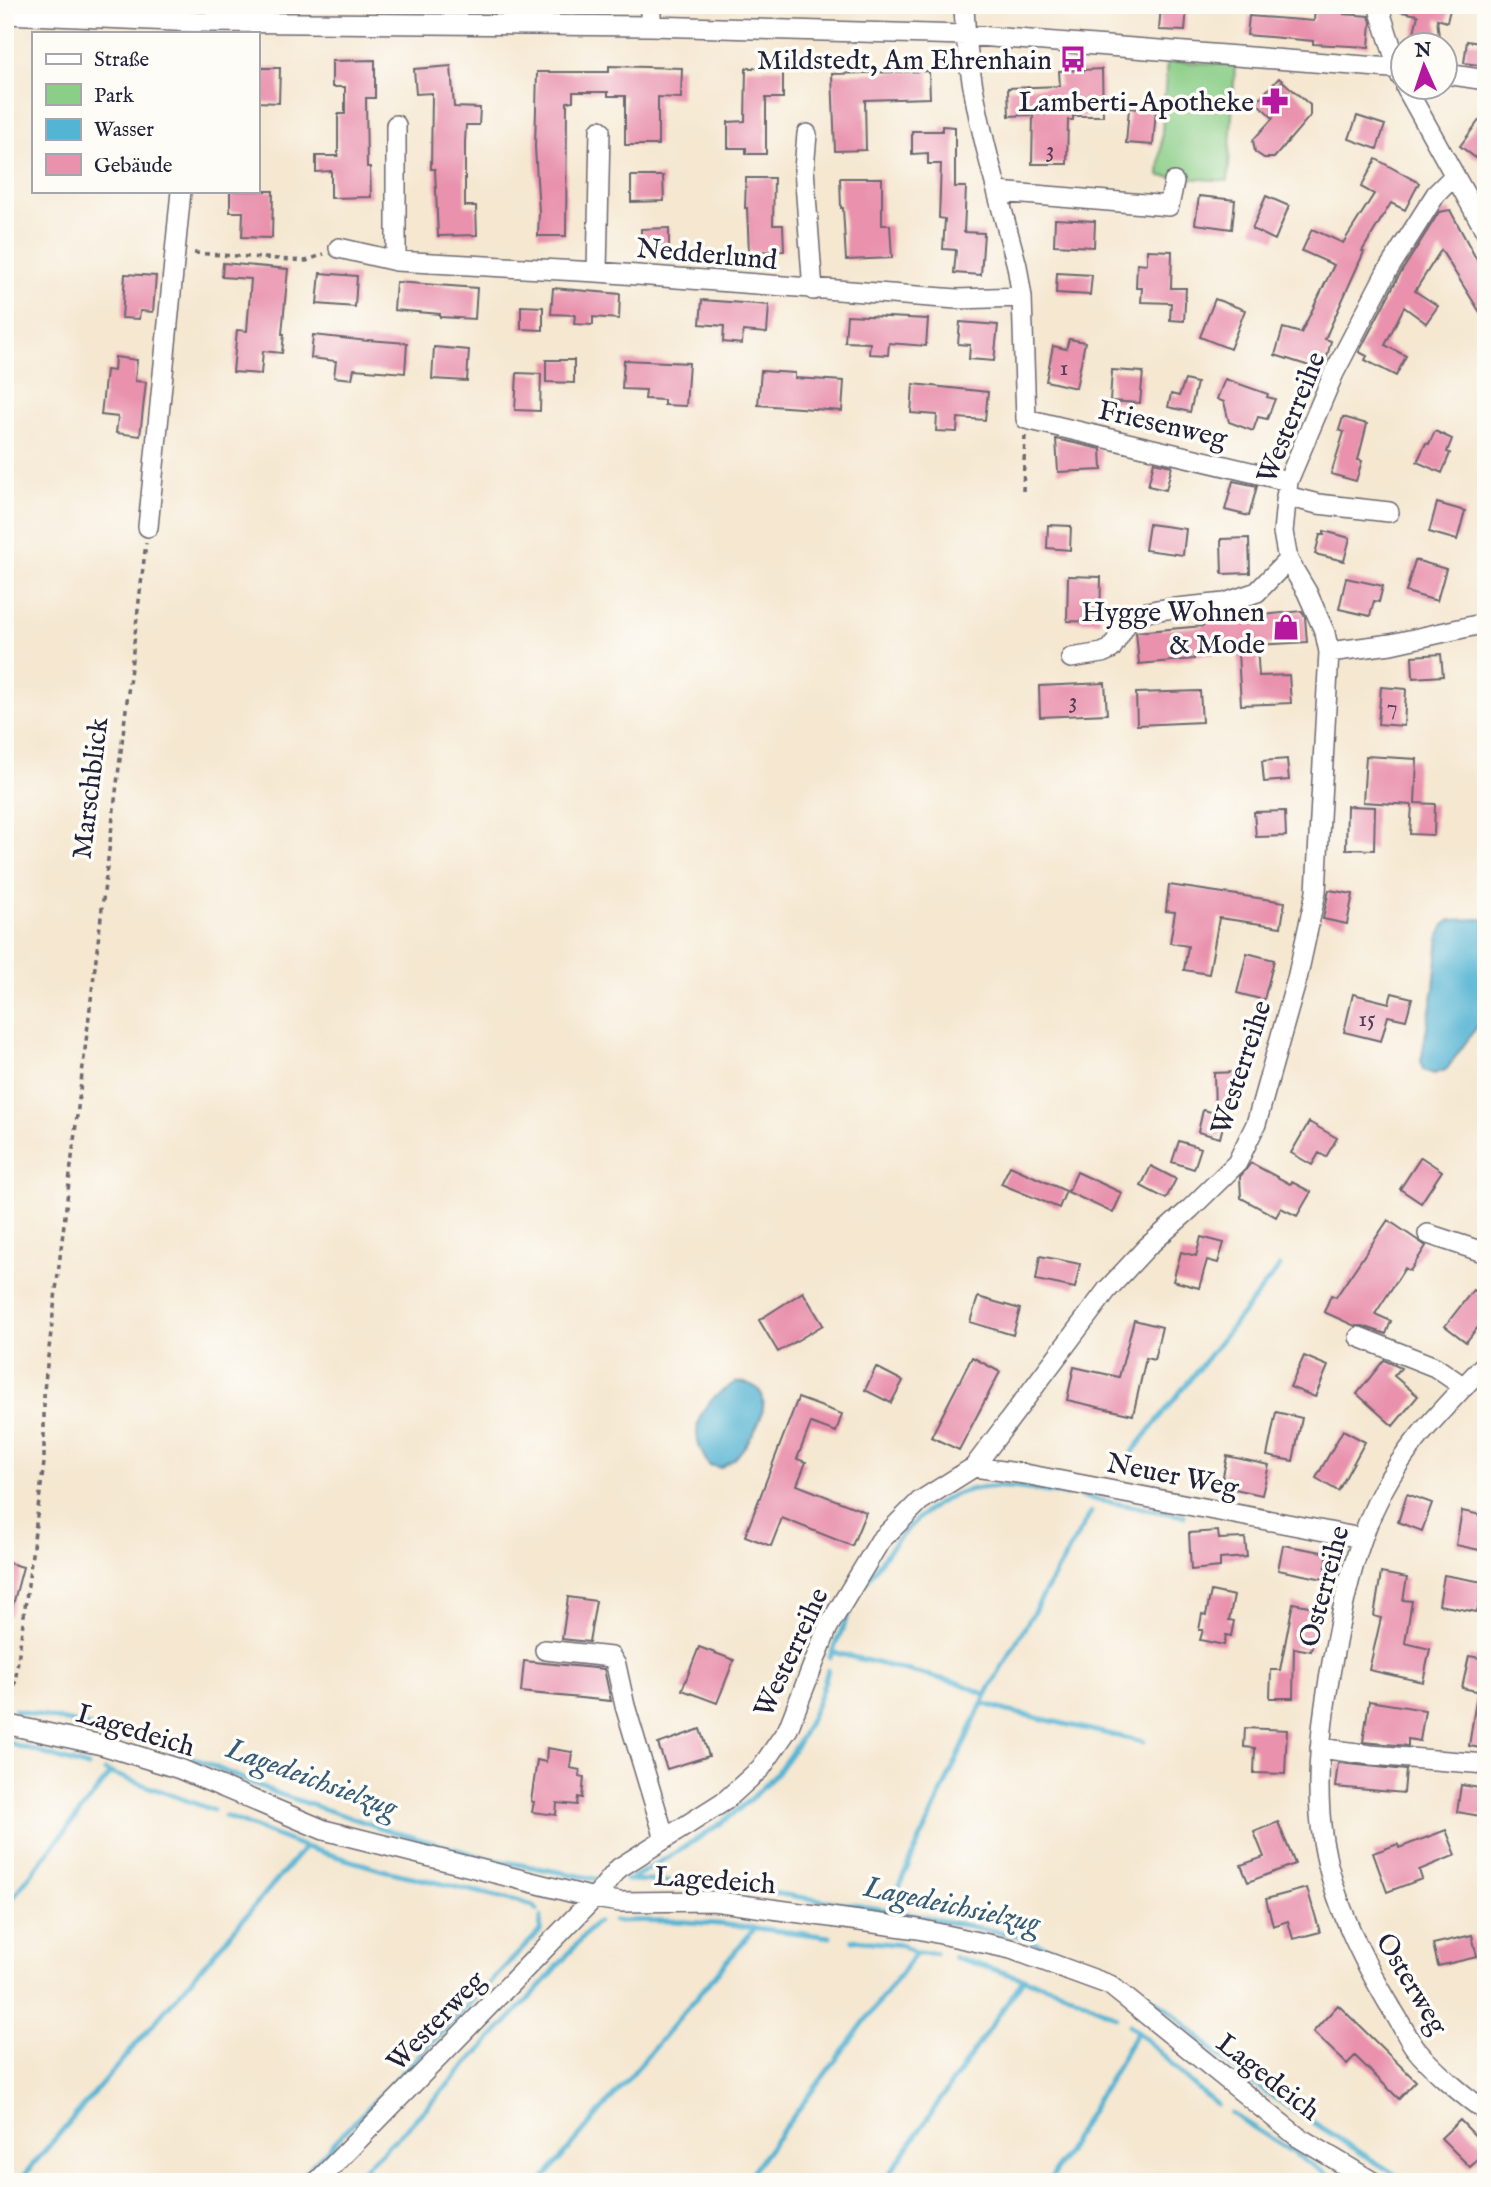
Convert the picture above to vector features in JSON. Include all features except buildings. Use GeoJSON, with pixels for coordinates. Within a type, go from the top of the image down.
{"type":"FeatureCollection","features":[{"type":"Feature","properties":{"kind":"street"},"geometry":{"type":"LineString","coordinates":[[651,5],[651,26]]}},
{"type":"Feature","properties":{"kind":"street"},"geometry":{"type":"LineString","coordinates":[[964,5],[971,78],[1017,266],[1021,297],[1026,419]]}},
{"type":"Feature","properties":{"kind":"street"},"geometry":{"type":"LineString","coordinates":[[1378,5],[1390,40]]}},
{"type":"Feature","properties":{"kind":"street"},"geometry":{"type":"LineString","coordinates":[[5,14],[82,17],[198,28],[395,14],[651,26],[965,35],[1390,72]]}},
{"type":"Feature","properties":{"kind":"street"},"geometry":{"type":"LineString","coordinates":[[1460,76],[1486,79]]}},
{"type":"Feature","properties":{"kind":"street"},"geometry":{"type":"LineString","coordinates":[[1414,102],[1486,233]]}},
{"type":"Feature","properties":{"kind":"street"},"geometry":{"type":"LineString","coordinates":[[396,125],[396,261]]}},
{"type":"Feature","properties":{"kind":"street","name":"Nedderlund"},"geometry":{"type":"LineString","coordinates":[[597,272],[600,130]]}},
{"type":"Feature","properties":{"kind":"street","name":"Nedderlund"},"geometry":{"type":"LineString","coordinates":[[807,134],[804,169],[813,290]]}},
{"type":"Feature","properties":{"kind":"street","name":"Westerreihe"},"geometry":{"type":"LineString","coordinates":[[594,1898],[619,1868],[726,1800],[761,1768],[788,1729],[828,1628],[880,1541],[920,1501],[974,1467],[1107,1290],[1147,1247],[1237,1163],[1256,1124],[1297,979],[1316,892],[1329,652],[1325,633],[1307,592],[1288,560],[1283,531],[1287,488],[1334,373],[1386,273],[1436,194],[1454,176]]}},
{"type":"Feature","properties":{"kind":"street"},"geometry":{"type":"LineString","coordinates":[[998,192],[1169,206],[1174,182]]}},
{"type":"Feature","properties":{"kind":"street"},"geometry":{"type":"LineString","coordinates":[[148,527],[181,192]]}},
{"type":"Feature","properties":{"kind":"street","name":"Nedderlund"},"geometry":{"type":"LineString","coordinates":[[339,248],[396,261],[597,272],[957,299],[1021,297]]}},
{"type":"Feature","properties":{"kind":"street","name":"Friesenweg"},"geometry":{"type":"LineString","coordinates":[[1026,419],[1287,488],[1318,504],[1389,512]]}},
{"type":"Feature","properties":{"kind":"street"},"geometry":{"type":"LineString","coordinates":[[1070,658],[1111,649],[1127,623],[1138,614],[1225,603],[1257,592],[1288,560]]}},
{"type":"Feature","properties":{"kind":"street"},"geometry":{"type":"LineString","coordinates":[[1329,652],[1391,645],[1486,623]]}},
{"type":"Feature","properties":{"kind":"street"},"geometry":{"type":"LineString","coordinates":[[1428,1234],[1486,1254]]}},
{"type":"Feature","properties":{"kind":"street"},"geometry":{"type":"LineString","coordinates":[[1359,1337],[1435,1367],[1464,1387]]}},
{"type":"Feature","properties":{"kind":"street","name":"Osterreihe"},"geometry":{"type":"LineString","coordinates":[[1327,1860],[1320,1804],[1320,1748],[1329,1676],[1345,1595],[1361,1538],[1384,1489],[1413,1446],[1486,1363]]}},
{"type":"Feature","properties":{"kind":"street","name":"Neuer Weg"},"geometry":{"type":"LineString","coordinates":[[974,1467],[1025,1474],[1361,1538]]}},
{"type":"Feature","properties":{"kind":"street"},"geometry":{"type":"LineString","coordinates":[[545,1650],[611,1657],[616,1665],[625,1706],[665,1839]]}},
{"type":"Feature","properties":{"kind":"street","name":"Lagedeich"},"geometry":{"type":"LineString","coordinates":[[7,1724],[102,1745],[180,1769],[324,1830],[594,1898],[620,1902],[713,1901],[918,1929],[1024,1953],[1110,1985],[1298,2137],[1373,2182]]}},
{"type":"Feature","properties":{"kind":"street"},"geometry":{"type":"LineString","coordinates":[[1320,1748],[1486,1764]]}},
{"type":"Feature","properties":{"kind":"street","name":"Osterweg"},"geometry":{"type":"LineString","coordinates":[[1327,1860],[1348,1928],[1416,2049],[1467,2099],[1486,2112]]}},
{"type":"Feature","properties":{"kind":"street","name":"Westerweg"},"geometry":{"type":"LineString","coordinates":[[317,2182],[594,1898]]}},
{"type":"Feature","properties":{"kind":"path"},"geometry":{"type":"LineString","coordinates":[[174,252],[306,261],[339,248]]}},
{"type":"Feature","properties":{"kind":"path"},"geometry":{"type":"LineString","coordinates":[[1023,491],[1026,419]]}},
{"type":"Feature","properties":{"kind":"path","name":"Marschblick"},"geometry":{"type":"LineString","coordinates":[[7,1724],[44,1463],[44,1390],[148,527]]}},
{"type":"Feature","properties":{"kind":"green space"},"geometry":{"type":"Polygon","coordinates":[[[1167,61],[1235,65],[1228,181],[1159,176],[1167,61]]]}},
{"type":"Feature","properties":{"kind":"water"},"geometry":{"type":"Polygon","coordinates":[[[1451,920],[1486,920],[1486,1011],[1446,1070],[1434,1074],[1423,1070],[1421,1061],[1434,988],[1439,936],[1444,925],[1451,920]]]}},
{"type":"Feature","properties":{"kind":"water"},"geometry":{"type":"Polygon","coordinates":[[[736,1382],[751,1385],[760,1391],[762,1411],[759,1423],[745,1446],[734,1459],[720,1468],[709,1465],[702,1452],[697,1428],[705,1407],[736,1382]]]}},
{"type":"Feature","properties":{"kind":"waterway"},"geometry":{"type":"LineString","coordinates":[[1123,1464],[1280,1266]]}},
{"type":"Feature","properties":{"kind":"waterway"},"geometry":{"type":"LineString","coordinates":[[863,1587],[885,1555],[912,1524],[927,1511],[961,1492],[1002,1487],[1067,1495]]}},
{"type":"Feature","properties":{"kind":"waterway"},"geometry":{"type":"LineString","coordinates":[[1082,1497],[1184,1516]]}},
{"type":"Feature","properties":{"kind":"waterway"},"geometry":{"type":"LineString","coordinates":[[888,1910],[986,1695],[1091,1512]]}},
{"type":"Feature","properties":{"kind":"waterway"},"geometry":{"type":"LineString","coordinates":[[830,1657],[853,1604]]}},
{"type":"Feature","properties":{"kind":"waterway"},"geometry":{"type":"LineString","coordinates":[[832,1652],[962,1684],[986,1695]]}},
{"type":"Feature","properties":{"kind":"waterway"},"geometry":{"type":"LineString","coordinates":[[631,1879],[698,1839],[754,1797],[798,1743],[815,1710],[828,1670]]}},
{"type":"Feature","properties":{"kind":"waterway"},"geometry":{"type":"LineString","coordinates":[[982,1703],[1144,1742]]}},
{"type":"Feature","properties":{"kind":"waterway","name":"Lagedeichsielzug"},"geometry":{"type":"LineString","coordinates":[[15,1710],[151,1740],[276,1793],[391,1831],[490,1859],[596,1879]]}},
{"type":"Feature","properties":{"kind":"waterway"},"geometry":{"type":"LineString","coordinates":[[5,1742],[88,1767]]}},
{"type":"Feature","properties":{"kind":"waterway"},"geometry":{"type":"LineString","coordinates":[[105,1771],[213,1810]]}},
{"type":"Feature","properties":{"kind":"waterway"},"geometry":{"type":"LineString","coordinates":[[5,1907],[111,1773]]}},
{"type":"Feature","properties":{"kind":"waterway"},"geometry":{"type":"LineString","coordinates":[[225,1816],[305,1847],[386,1871],[518,1901],[537,1910]]}},
{"type":"Feature","properties":{"kind":"waterway"},"geometry":{"type":"LineString","coordinates":[[18,2182],[305,1847]]}},
{"type":"Feature","properties":{"kind":"waterway","name":"Lagedeichsielzug"},"geometry":{"type":"LineString","coordinates":[[626,1880],[703,1883],[888,1910],[1015,1935],[1110,1971],[1167,2008],[1242,2077],[1407,2182]]}},
{"type":"Feature","properties":{"kind":"waterway"},"geometry":{"type":"LineString","coordinates":[[296,2182],[540,1931],[541,1917]]}},
{"type":"Feature","properties":{"kind":"waterway"},"geometry":{"type":"LineString","coordinates":[[614,1921],[695,1922],[830,1937]]}},
{"type":"Feature","properties":{"kind":"waterway"},"geometry":{"type":"LineString","coordinates":[[350,2182],[408,2127],[598,1922]]}},
{"type":"Feature","properties":{"kind":"waterway"},"geometry":{"type":"LineString","coordinates":[[541,2182],[755,1928]]}},
{"type":"Feature","properties":{"kind":"waterway"},"geometry":{"type":"LineString","coordinates":[[853,1940],[902,1945],[916,1953],[935,1953]]}},
{"type":"Feature","properties":{"kind":"waterway"},"geometry":{"type":"LineString","coordinates":[[744,2182],[916,1953]]}},
{"type":"Feature","properties":{"kind":"waterway"},"geometry":{"type":"LineString","coordinates":[[954,1957],[1063,1991],[1116,2017]]}},
{"type":"Feature","properties":{"kind":"waterway"},"geometry":{"type":"LineString","coordinates":[[884,2182],[1024,1978]]}},
{"type":"Feature","properties":{"kind":"waterway"},"geometry":{"type":"LineString","coordinates":[[1129,2025],[1217,2104]]}},
{"type":"Feature","properties":{"kind":"waterway"},"geometry":{"type":"LineString","coordinates":[[1049,2182],[1137,2032]]}},
{"type":"Feature","properties":{"kind":"waterway"},"geometry":{"type":"LineString","coordinates":[[1231,2113],[1339,2182]]}},
{"type":"Feature","properties":{"kind":"place","name":"Mildstedt, Am Ehrenhain"},"geometry":{"type":"Point","coordinates":[1073,59]}},
{"type":"Feature","properties":{"kind":"place","name":"Lamberti-Apotheke"},"geometry":{"type":"Point","coordinates":[1275,101]}},
{"type":"Feature","properties":{"kind":"place","name":"Hygge Wohnen & Mode"},"geometry":{"type":"Point","coordinates":[1286,627]}}]}
